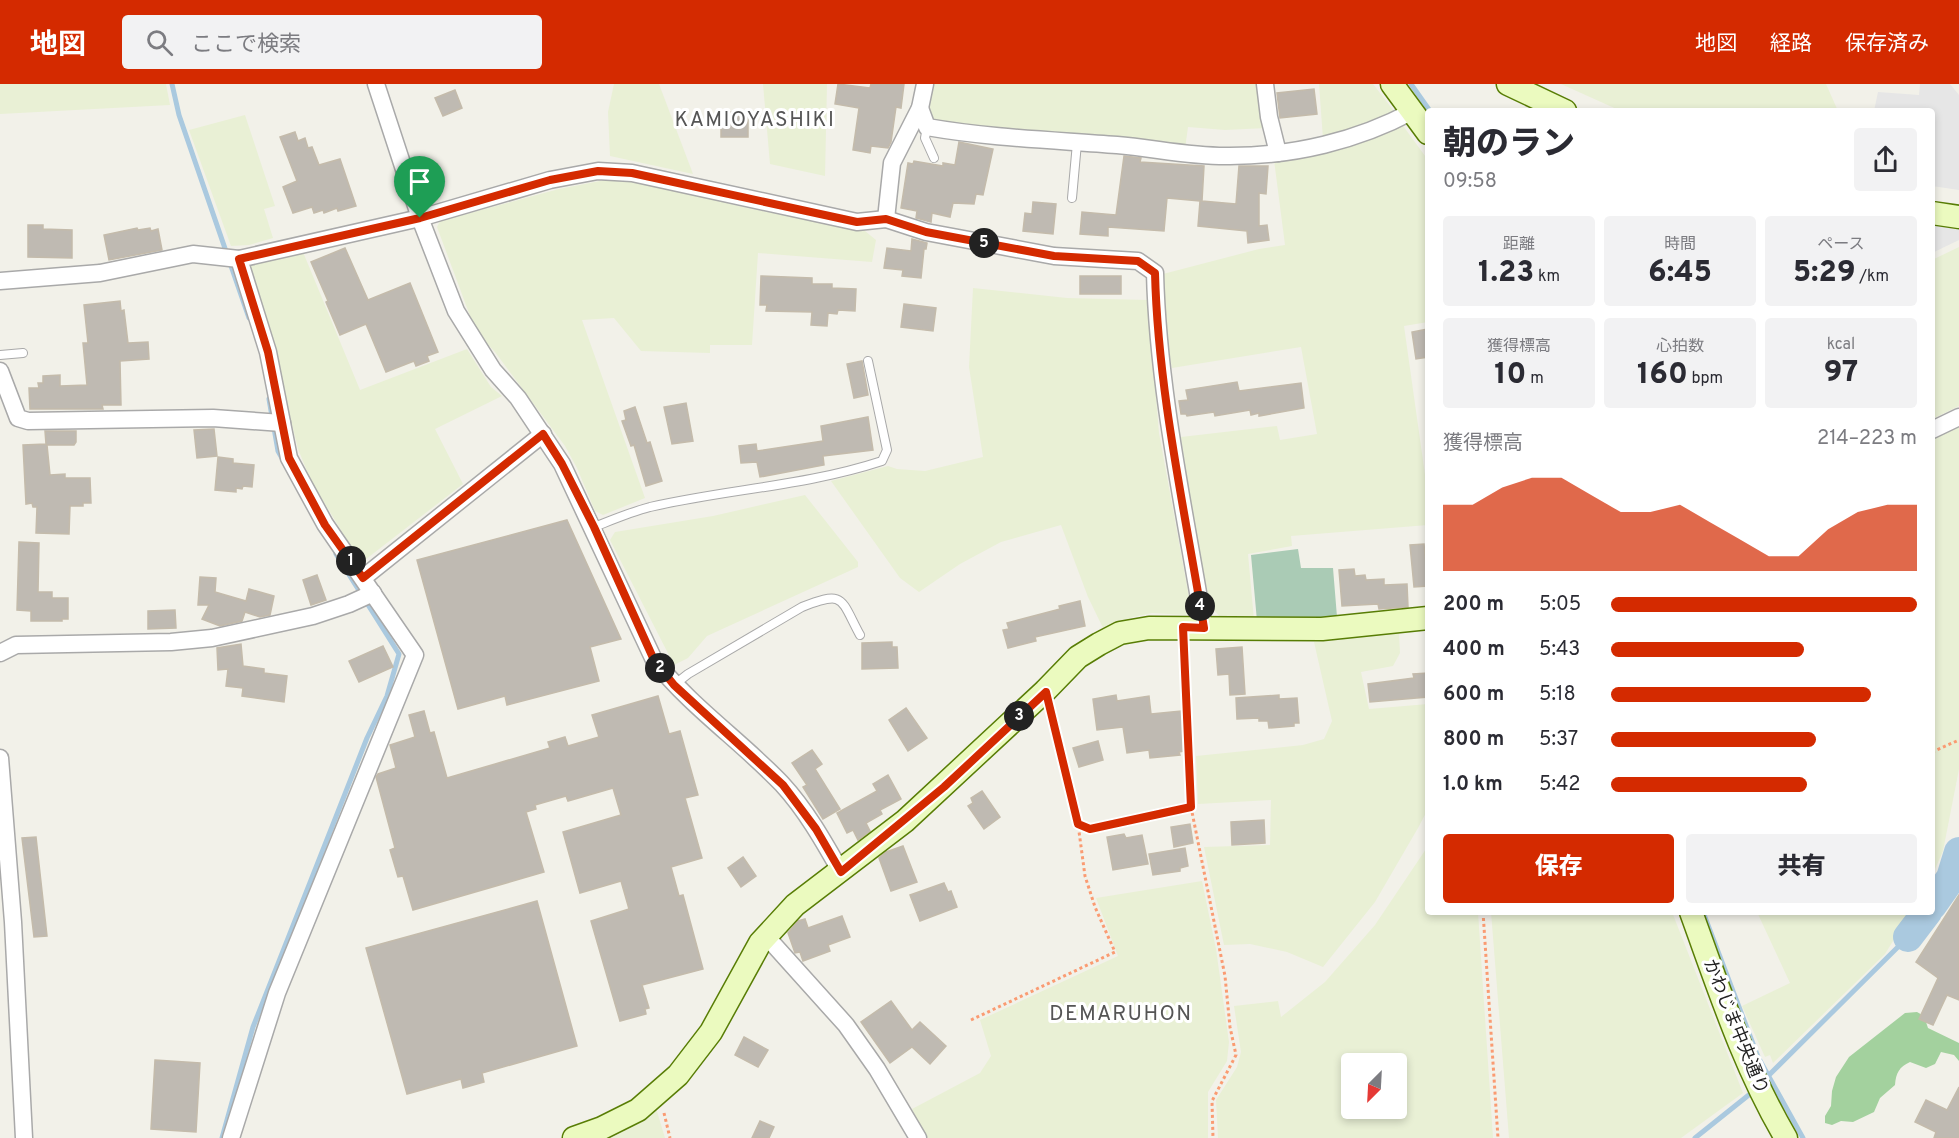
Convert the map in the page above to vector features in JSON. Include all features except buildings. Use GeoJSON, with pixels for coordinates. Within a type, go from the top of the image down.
{"type":"FeatureCollection","features":[{"type":"Feature","properties":{"kind":"street"},"geometry":{"type":"LineString","coordinates":[[376,84],[420,218],[456,311],[493,370],[518,398],[562,464],[594,527],[654,660],[674,685],[783,785],[816,829],[841,872]]}},
{"type":"Feature","properties":{"kind":"street"},"geometry":{"type":"LineString","coordinates":[[886,219],[892,163],[920,108],[925,84]]}},
{"type":"Feature","properties":{"kind":"street"},"geometry":{"type":"LineString","coordinates":[[1265,84],[1269,117],[1278,153]]}},
{"type":"Feature","properties":{"kind":"street"},"geometry":{"type":"LineString","coordinates":[[1392,84],[1425,129]]}},
{"type":"Feature","properties":{"kind":"street"},"geometry":{"type":"LineString","coordinates":[[1508,84],[1559,108]]}},
{"type":"Feature","properties":{"kind":"street"},"geometry":{"type":"LineString","coordinates":[[920,108],[927,127],[973,135],[1229,156],[1278,153],[1348,139],[1413,111]]}},
{"type":"Feature","properties":{"kind":"street"},"geometry":{"type":"LineString","coordinates":[[0,281],[100,273],[193,254],[239,259],[420,218],[550,180],[598,171],[632,173],[857,222],[886,219],[926,232],[1043,254],[1138,261],[1155,273],[1156,307],[1165,393],[1193,628]]}},
{"type":"Feature","properties":{"kind":"street"},"geometry":{"type":"LineString","coordinates":[[1935,213],[1959,217]]}},
{"type":"Feature","properties":{"kind":"street"},"geometry":{"type":"LineString","coordinates":[[231,1138],[277,993],[415,656],[325,525],[289,458],[268,352],[239,259]]}},
{"type":"Feature","properties":{"kind":"street"},"geometry":{"type":"LineString","coordinates":[[0,371],[18,418],[28,421],[213,418],[282,423]]}},
{"type":"Feature","properties":{"kind":"street"},"geometry":{"type":"LineString","coordinates":[[1935,429],[1959,417]]}},
{"type":"Feature","properties":{"kind":"street"},"geometry":{"type":"LineString","coordinates":[[363,578],[543,434]]}},
{"type":"Feature","properties":{"kind":"street"},"geometry":{"type":"LineString","coordinates":[[0,653],[16,645],[171,642],[212,638],[313,616],[373,593]]}},
{"type":"Feature","properties":{"kind":"street"},"geometry":{"type":"LineString","coordinates":[[574,1138],[602,1128],[638,1110],[678,1075],[711,1032],[766,936],[795,905],[841,872],[936,794],[1046,692],[1078,657],[1120,633],[1149,628],[1322,628],[1425,618]]}},
{"type":"Feature","properties":{"kind":"street"},"geometry":{"type":"LineString","coordinates":[[0,758],[13,922],[24,1138]]}},
{"type":"Feature","properties":{"kind":"street","name":"かわじま中央通り"},"geometry":{"type":"LineString","coordinates":[[1691,915],[1738,1044],[1767,1107],[1786,1138]]}},
{"type":"Feature","properties":{"kind":"street"},"geometry":{"type":"LineString","coordinates":[[766,936],[846,1025],[877,1069],[918,1138]]}},
{"type":"Feature","properties":{"kind":"lane"},"geometry":{"type":"LineString","coordinates":[[927,127],[926,138],[934,158]]}},
{"type":"Feature","properties":{"kind":"lane"},"geometry":{"type":"LineString","coordinates":[[1072,198],[1077,143]]}},
{"type":"Feature","properties":{"kind":"lane"},"geometry":{"type":"LineString","coordinates":[[0,355],[23,353]]}},
{"type":"Feature","properties":{"kind":"lane"},"geometry":{"type":"LineString","coordinates":[[594,527],[649,507],[774,487],[851,471],[882,461],[887,450],[868,361]]}},
{"type":"Feature","properties":{"kind":"lane"},"geometry":{"type":"LineString","coordinates":[[674,685],[688,674],[802,607],[821,599],[833,596],[842,600],[860,635]]}},
{"type":"Feature","properties":{"kind":"path"},"geometry":{"type":"LineString","coordinates":[[1193,628],[1191,807],[1225,976],[1230,1028],[1236,1055],[1212,1101],[1213,1138]]}},
{"type":"Feature","properties":{"kind":"path"},"geometry":{"type":"LineString","coordinates":[[971,1020],[1115,952],[1095,907],[1085,876],[1078,824],[1046,692]]}},
{"type":"Feature","properties":{"kind":"path"},"geometry":{"type":"LineString","coordinates":[[1935,751],[1959,740]]}},
{"type":"Feature","properties":{"kind":"path"},"geometry":{"type":"LineString","coordinates":[[1078,824],[1090,829],[1191,807]]}},
{"type":"Feature","properties":{"kind":"path"},"geometry":{"type":"LineString","coordinates":[[1483,915],[1498,1138]]}},
{"type":"Feature","properties":{"kind":"path"},"geometry":{"type":"LineString","coordinates":[[656,1095],[662,1106],[670,1138]]}},
{"type":"Feature","properties":{"kind":"green space"},"geometry":{"type":"Polygon","coordinates":[[[0,84],[166,84],[170,105],[0,114],[0,84]]]}},
{"type":"Feature","properties":{"kind":"green space"},"geometry":{"type":"Polygon","coordinates":[[[614,84],[659,84],[693,174],[610,156],[608,112],[614,84]]]}},
{"type":"Feature","properties":{"kind":"green space"},"geometry":{"type":"Polygon","coordinates":[[[763,84],[827,84],[825,176],[770,164],[763,84]]]}},
{"type":"Feature","properties":{"kind":"green space"},"geometry":{"type":"Polygon","coordinates":[[[932,84],[1260,84],[1267,128],[1225,130],[1188,127],[1185,149],[933,125],[927,108],[932,84]]]}},
{"type":"Feature","properties":{"kind":"green space"},"geometry":{"type":"Polygon","coordinates":[[[1319,84],[1373,84],[1397,115],[1323,139],[1319,84]]]}},
{"type":"Feature","properties":{"kind":"green space"},"geometry":{"type":"Polygon","coordinates":[[[1561,84],[1826,84],[1837,108],[1614,108],[1561,84]]]}},
{"type":"Feature","properties":{"kind":"green space"},"geometry":{"type":"Polygon","coordinates":[[[245,115],[275,206],[264,209],[273,238],[249,245],[231,246],[189,130],[245,115]]]}},
{"type":"Feature","properties":{"kind":"green space"},"geometry":{"type":"Polygon","coordinates":[[[1401,123],[1425,156],[1425,322],[1404,326],[1425,475],[1425,525],[1291,536],[1292,546],[1248,554],[1254,620],[1221,618],[1211,607],[1195,534],[1181,437],[1277,426],[1280,440],[1317,434],[1301,347],[1172,368],[1162,312],[1163,274],[1259,249],[1285,245],[1274,160],[1401,123]]]}},
{"type":"Feature","properties":{"kind":"green space"},"geometry":{"type":"Polygon","coordinates":[[[605,180],[646,183],[747,208],[865,231],[876,240],[872,262],[758,253],[752,345],[710,345],[710,353],[641,351],[614,318],[582,320],[645,498],[603,515],[595,511],[565,446],[495,352],[476,332],[437,227],[440,221],[559,189],[605,180]]]}},
{"type":"Feature","properties":{"kind":"green space"},"geometry":{"type":"Polygon","coordinates":[[[1959,247],[1959,406],[1935,418],[1935,259],[1959,247]]]}},
{"type":"Feature","properties":{"kind":"green space"},"geometry":{"type":"Polygon","coordinates":[[[303,252],[360,390],[467,349],[491,387],[502,396],[435,429],[463,484],[361,563],[311,481],[298,449],[283,388],[245,266],[303,252]]]}},
{"type":"Feature","properties":{"kind":"green space"},"geometry":{"type":"Polygon","coordinates":[[[973,288],[1067,298],[1148,300],[1159,433],[1191,608],[1186,615],[1152,613],[1103,628],[1088,597],[1061,525],[1001,542],[960,564],[919,592],[900,578],[831,481],[888,466],[925,471],[983,457],[969,367],[973,288]]]}},
{"type":"Feature","properties":{"kind":"green space"},"geometry":{"type":"Polygon","coordinates":[[[1959,425],[1959,769],[1943,851],[1935,869],[1935,437],[1959,425]]]}},
{"type":"Feature","properties":{"kind":"green space"},"geometry":{"type":"Polygon","coordinates":[[[805,495],[858,562],[858,567],[707,636],[688,658],[674,665],[610,540],[615,532],[713,516],[805,495]]]}},
{"type":"Feature","properties":{"kind":"green space"},"geometry":{"type":"Polygon","coordinates":[[[1298,549],[1301,568],[1333,568],[1337,617],[1257,621],[1251,555],[1298,549]]]}},
{"type":"Feature","properties":{"kind":"green space"},"geometry":{"type":"Polygon","coordinates":[[[1399,633],[1400,653],[1393,666],[1361,672],[1369,709],[1425,704],[1425,815],[1375,902],[1323,967],[1287,952],[1250,944],[1224,945],[1204,847],[1270,845],[1271,800],[1198,804],[1196,756],[1303,745],[1324,739],[1332,721],[1314,642],[1399,633]]]}},
{"type":"Feature","properties":{"kind":"green space"},"geometry":{"type":"Polygon","coordinates":[[[1425,850],[1425,915],[1478,915],[1493,1138],[1218,1138],[1216,1100],[1237,1067],[1241,1052],[1234,1006],[1278,1001],[1281,1017],[1325,982],[1375,925],[1425,850]]]}},
{"type":"Feature","properties":{"kind":"green space"},"geometry":{"type":"Polygon","coordinates":[[[1202,881],[1216,949],[1229,1042],[1227,1061],[1208,1092],[1208,1138],[926,1138],[912,1109],[980,1073],[991,1056],[980,1020],[1118,956],[1096,898],[1202,881]]]}},
{"type":"Feature","properties":{"kind":"green space"},"geometry":{"type":"Polygon","coordinates":[[[1491,915],[1673,915],[1743,1093],[1681,1138],[1509,1138],[1491,915]]]}},
{"type":"Feature","properties":{"kind":"green space"},"geometry":{"type":"Polygon","coordinates":[[[1758,915],[1909,915],[1885,954],[1773,1063],[1770,1055],[1765,1057],[1742,1006],[1790,983],[1758,915]]]}},
{"type":"Feature","properties":{"kind":"green space"},"geometry":{"type":"Polygon","coordinates":[[[1917,1012],[1924,1016],[1928,1028],[1959,1043],[1959,1061],[1954,1055],[1941,1052],[1935,1064],[1926,1068],[1910,1062],[1899,1071],[1895,1085],[1880,1098],[1874,1112],[1853,1122],[1841,1121],[1832,1125],[1825,1123],[1825,1116],[1831,1106],[1836,1077],[1849,1057],[1905,1013],[1917,1012]]]}},
{"type":"Feature","properties":{"kind":"green space"},"geometry":{"type":"Polygon","coordinates":[[[656,1108],[665,1138],[605,1138],[656,1108]]]}},
{"type":"Feature","properties":{"kind":"shaded area"},"geometry":{"type":"Polygon","coordinates":[[[1920,84],[1950,84],[1959,95],[1959,190],[1935,186],[1935,108],[1875,108],[1878,92],[1919,95],[1920,84]]]}},
{"type":"Feature","properties":{"kind":"shaded area"},"geometry":{"type":"Polygon","coordinates":[[[1935,222],[1959,226],[1959,240],[1935,252],[1935,222]]]}},
{"type":"Feature","properties":{"kind":"waterway"},"geometry":{"type":"LineString","coordinates":[[172,84],[179,115],[249,318]]}},
{"type":"Feature","properties":{"kind":"waterway"},"geometry":{"type":"LineString","coordinates":[[1411,84],[1428,108]]}},
{"type":"Feature","properties":{"kind":"waterway"},"geometry":{"type":"LineString","coordinates":[[269,399],[278,451],[283,460]]}},
{"type":"Feature","properties":{"kind":"waterway"},"geometry":{"type":"LineString","coordinates":[[222,1138],[253,1027],[367,738],[387,696],[399,654],[336,554]]}},
{"type":"Feature","properties":{"kind":"waterway"},"geometry":{"type":"LineString","coordinates":[[1935,901],[1951,878],[1959,852]]}},
{"type":"Feature","properties":{"kind":"waterway"},"geometry":{"type":"LineString","coordinates":[[1704,915],[1758,1057],[1803,1138]]}},
{"type":"Feature","properties":{"kind":"waterway"},"geometry":{"type":"LineString","coordinates":[[1908,937],[1925,915]]}},
{"type":"Feature","properties":{"kind":"waterway"},"geometry":{"type":"LineString","coordinates":[[1763,1081],[1908,937]]}},
{"type":"Feature","properties":{"kind":"waterway"},"geometry":{"type":"LineString","coordinates":[[1695,1138],[1755,1090]]}},
{"type":"Feature","properties":{"kind":"district","name":"KAMIOYASHIKI"},"geometry":{"type":"Point","coordinates":[755,120]}},
{"type":"Feature","properties":{"kind":"district","name":"DEMARUHON"},"geometry":{"type":"Point","coordinates":[1121,1014]}},
{"type":"Feature","properties":{"kind":"route"},"geometry":{"type":"LineString","coordinates":[[598,171],[632,173],[857,222],[886,219],[926,232],[1054,256],[1119,258],[1138,261],[1155,273],[1156,307],[1165,393],[1204,628],[1183,627],[1191,807],[1090,829],[1078,824],[1046,692],[944,787],[841,872],[816,829],[783,785],[674,685],[654,660],[594,527],[562,464],[543,434],[363,578],[325,525],[289,458],[268,352],[239,259],[420,218],[550,180],[598,171]]}}]}
